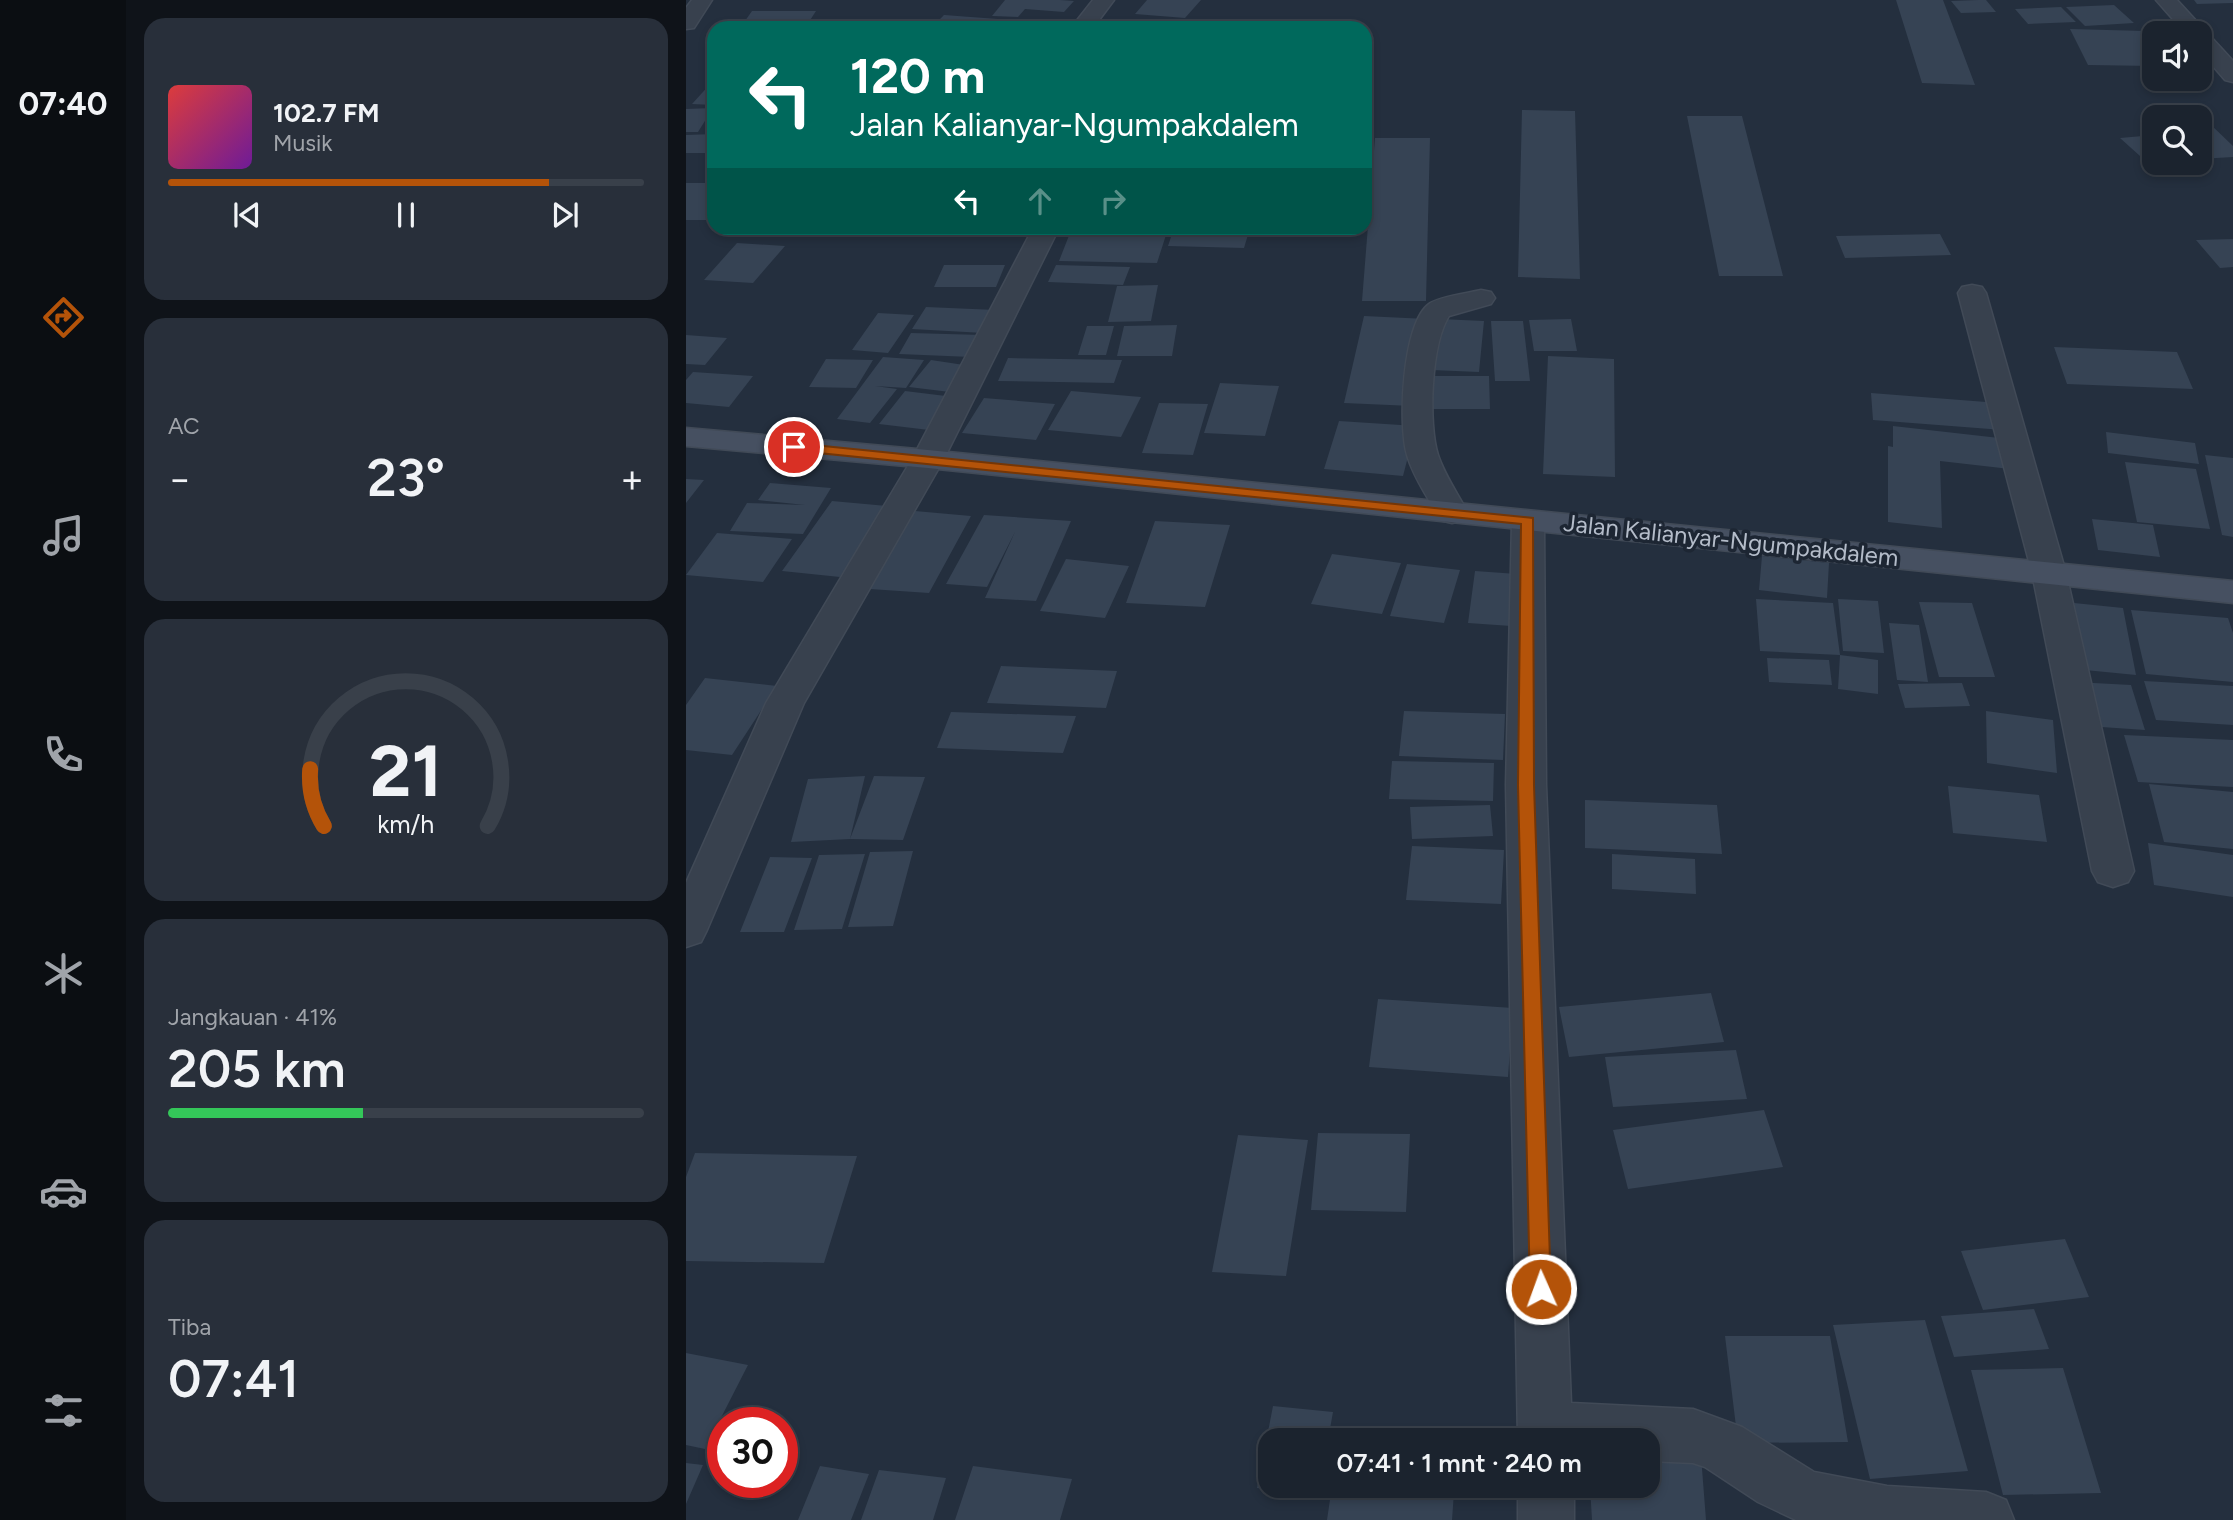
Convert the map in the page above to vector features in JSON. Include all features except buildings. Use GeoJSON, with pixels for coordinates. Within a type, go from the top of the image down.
{"type":"FeatureCollection","features":[{"type":"Feature","properties":{"kind":"street"},"geometry":{"type":"LineString","coordinates":[[686,23],[702,0]]}},
{"type":"Feature","properties":{"kind":"street"},"geometry":{"type":"LineString","coordinates":[[1088,21],[1104,0]]}},
{"type":"Feature","properties":{"kind":"street"},"geometry":{"type":"LineString","coordinates":[[2166,0],[2185,21]]}},
{"type":"Feature","properties":{"kind":"street"},"geometry":{"type":"LineString","coordinates":[[2212,51],[2233,75]]}},
{"type":"Feature","properties":{"kind":"street"},"geometry":{"type":"LineString","coordinates":[[686,930],[785,703],[928,458],[1042,235]]}},
{"type":"Feature","properties":{"kind":"street"},"geometry":{"type":"LineString","coordinates":[[1972,293],[2049,573],[2113,872]]}},
{"type":"Feature","properties":{"kind":"street"},"geometry":{"type":"LineString","coordinates":[[1452,513],[1431,474],[1419,439],[1426,334],[1438,310],[1481,298]]}},
{"type":"Feature","properties":{"kind":"street","name":"Jalan Kalianyar-Ngumpakdalem"},"geometry":{"type":"LineString","coordinates":[[686,437],[928,458],[2233,592]]}},
{"type":"Feature","properties":{"kind":"street"},"geometry":{"type":"LineString","coordinates":[[1528,520],[1526,785],[1545,1428]]}},
{"type":"Feature","properties":{"kind":"street"},"geometry":{"type":"LineString","coordinates":[[1660,1436],[1693,1436],[1715,1441],[1736,1451],[1781,1484],[1826,1504],[1870,1513],[1986,1520]]}},
{"type":"Feature","properties":{"kind":"street"},"geometry":{"type":"LineString","coordinates":[[1546,1498],[1546,1520]]}},
{"type":"Feature","properties":{"kind":"route"},"geometry":{"type":"LineString","coordinates":[[794,447],[928,458],[1528,520],[1526,785],[1541,1289]]}}]}
